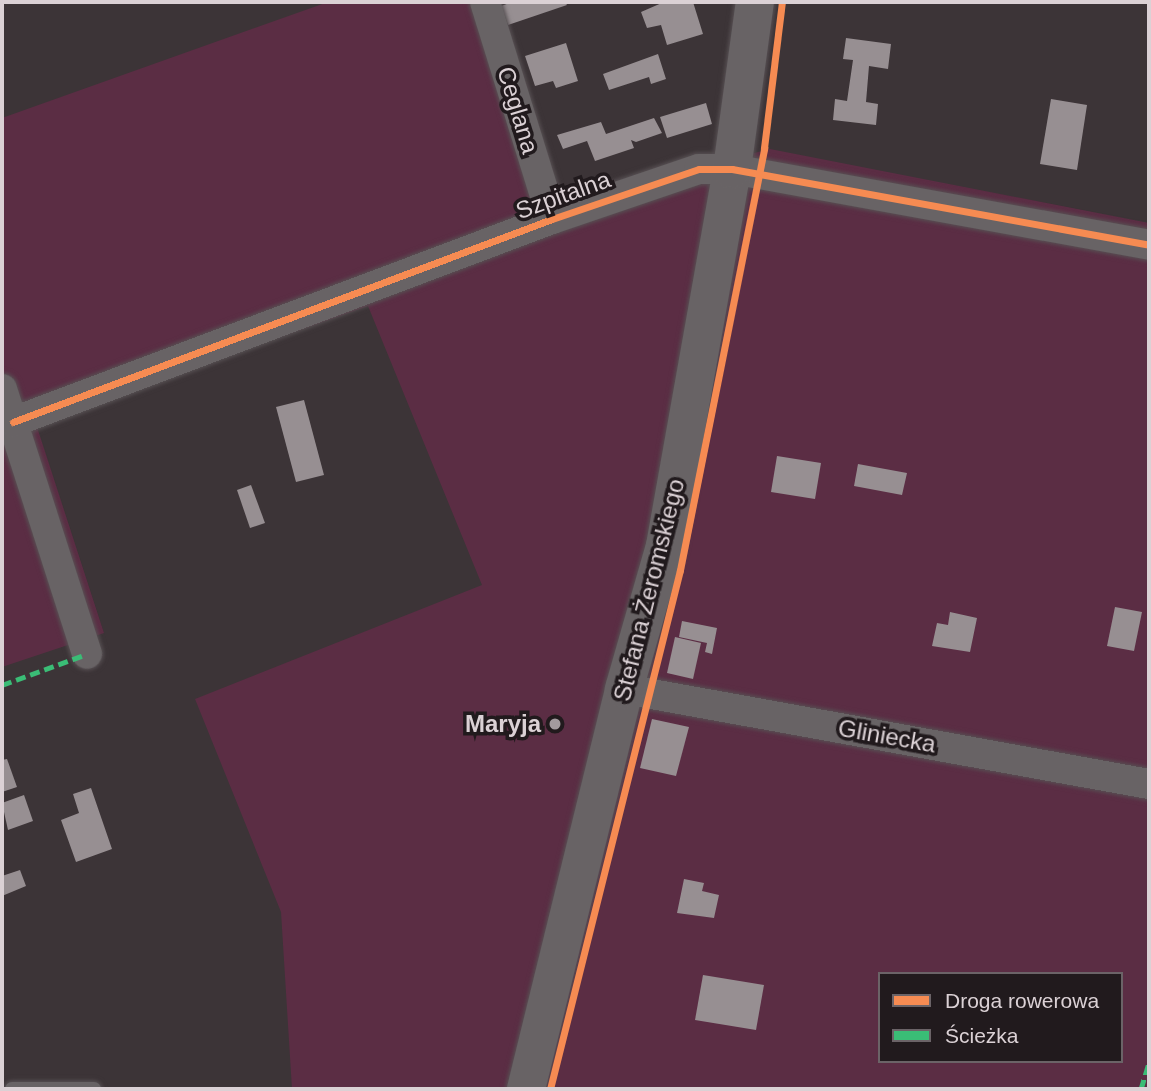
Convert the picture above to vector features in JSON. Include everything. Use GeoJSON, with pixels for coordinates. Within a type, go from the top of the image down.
{"type":"FeatureCollection","features":[{"type":"Feature","properties":{"kind":"main road","name":"Stefana Żeromskiego"},"geometry":{"type":"LineString","coordinates":[[526,1089],[624,689],[665,546],[732,169],[755,2]]}},
{"type":"Feature","properties":{"kind":"street","name":"Ceglana"},"geometry":{"type":"LineString","coordinates":[[485,2],[552,219]]}},
{"type":"Feature","properties":{"kind":"street","name":"Szpitalna"},"geometry":{"type":"LineString","coordinates":[[13,422],[552,219],[699,169],[732,169],[1149,245]]}},
{"type":"Feature","properties":{"kind":"street"},"geometry":{"type":"LineString","coordinates":[[2,389],[87,654]]}},
{"type":"Feature","properties":{"kind":"street","name":"Gliniecka"},"geometry":{"type":"LineString","coordinates":[[624,689],[1149,784]]}},
{"type":"Feature","properties":{"kind":"lane"},"geometry":{"type":"LineString","coordinates":[[12,1089],[94,1089]]}},
{"type":"Feature","properties":{"kind":"shaded area"},"geometry":{"type":"Polygon","coordinates":[[[328,2],[476,2],[540,207],[770,149],[1149,223],[1149,1089],[292,1089],[281,912],[195,699],[482,585],[368,306],[36,424],[104,633],[2,667],[2,118],[328,2]]]}},
{"type":"Feature","properties":{"kind":"building"},"geometry":{"type":"Polygon","coordinates":[[[512,2],[565,2],[567,5],[508,25],[501,6],[512,2]]]}},
{"type":"Feature","properties":{"kind":"building"},"geometry":{"type":"Polygon","coordinates":[[[664,2],[693,2],[703,34],[667,45],[661,25],[647,28],[641,12],[664,2]]]}},
{"type":"Feature","properties":{"kind":"building"},"geometry":{"type":"Polygon","coordinates":[[[846,38],[891,44],[888,69],[869,66],[866,102],[878,104],[876,125],[833,120],[835,99],[847,101],[853,60],[843,59],[846,38]]]}},
{"type":"Feature","properties":{"kind":"building"},"geometry":{"type":"Polygon","coordinates":[[[566,43],[578,81],[556,88],[553,81],[535,86],[525,56],[566,43]]]}},
{"type":"Feature","properties":{"kind":"building"},"geometry":{"type":"Polygon","coordinates":[[[658,54],[666,79],[651,84],[649,77],[609,90],[603,74],[658,54]]]}},
{"type":"Feature","properties":{"kind":"building"},"geometry":{"type":"Polygon","coordinates":[[[1051,99],[1087,105],[1077,170],[1040,164],[1051,99]]]}},
{"type":"Feature","properties":{"kind":"building"},"geometry":{"type":"Polygon","coordinates":[[[706,103],[712,124],[667,138],[660,117],[706,103]]]}},
{"type":"Feature","properties":{"kind":"building"},"geometry":{"type":"Polygon","coordinates":[[[654,118],[662,133],[636,142],[631,140],[634,148],[595,161],[587,141],[563,149],[557,135],[601,122],[606,134],[654,118]]]}},
{"type":"Feature","properties":{"kind":"building"},"geometry":{"type":"Polygon","coordinates":[[[304,400],[324,475],[296,482],[276,407],[304,400]]]}},
{"type":"Feature","properties":{"kind":"building"},"geometry":{"type":"Polygon","coordinates":[[[777,456],[821,463],[815,499],[771,492],[777,456]]]}},
{"type":"Feature","properties":{"kind":"building"},"geometry":{"type":"Polygon","coordinates":[[[858,464],[907,473],[902,495],[854,486],[858,464]]]}},
{"type":"Feature","properties":{"kind":"building"},"geometry":{"type":"Polygon","coordinates":[[[251,485],[265,523],[250,528],[237,490],[251,485]]]}},
{"type":"Feature","properties":{"kind":"building"},"geometry":{"type":"Polygon","coordinates":[[[1115,607],[1142,612],[1134,651],[1107,646],[1115,607]]]}},
{"type":"Feature","properties":{"kind":"building"},"geometry":{"type":"Polygon","coordinates":[[[950,612],[977,618],[970,652],[932,646],[937,623],[948,625],[950,612]]]}},
{"type":"Feature","properties":{"kind":"building"},"geometry":{"type":"Polygon","coordinates":[[[682,621],[717,628],[712,654],[705,652],[707,643],[679,637],[682,621]]]}},
{"type":"Feature","properties":{"kind":"building"},"geometry":{"type":"Polygon","coordinates":[[[675,637],[701,643],[693,679],[667,673],[675,637]]]}},
{"type":"Feature","properties":{"kind":"building"},"geometry":{"type":"Polygon","coordinates":[[[652,719],[689,727],[676,776],[640,768],[652,719]]]}},
{"type":"Feature","properties":{"kind":"building"},"geometry":{"type":"Polygon","coordinates":[[[7,759],[17,787],[2,792],[2,760],[7,759]]]}},
{"type":"Feature","properties":{"kind":"building"},"geometry":{"type":"Polygon","coordinates":[[[91,788],[112,849],[76,862],[61,820],[79,813],[73,794],[91,788]]]}},
{"type":"Feature","properties":{"kind":"building"},"geometry":{"type":"Polygon","coordinates":[[[24,795],[33,821],[8,830],[2,803],[24,795]]]}},
{"type":"Feature","properties":{"kind":"building"},"geometry":{"type":"Polygon","coordinates":[[[20,870],[26,886],[2,896],[2,876],[20,870]]]}},
{"type":"Feature","properties":{"kind":"building"},"geometry":{"type":"Polygon","coordinates":[[[684,879],[704,883],[702,891],[719,895],[714,918],[677,913],[684,879]]]}},
{"type":"Feature","properties":{"kind":"building"},"geometry":{"type":"Polygon","coordinates":[[[703,975],[764,985],[756,1030],[695,1020],[703,975]]]}},
{"type":"Feature","properties":{"kind":"marked path"},"geometry":{"type":"LineString","coordinates":[[2,685],[87,654]]}},
{"type":"Feature","properties":{"kind":"marked path"},"geometry":{"type":"LineString","coordinates":[[1141,1089],[1149,1062]]}},
{"type":"Feature","properties":{"kind":"cycle path"},"geometry":{"type":"LineString","coordinates":[[550,1089],[680,570],[764,148],[782,2]]}},
{"type":"Feature","properties":{"kind":"cycle path"},"geometry":{"type":"LineString","coordinates":[[13,422],[552,219],[699,169],[732,169],[1149,245]]}},
{"type":"Feature","properties":{"kind":"place","name":"Maryja"},"geometry":{"type":"Point","coordinates":[555,724]}}]}
